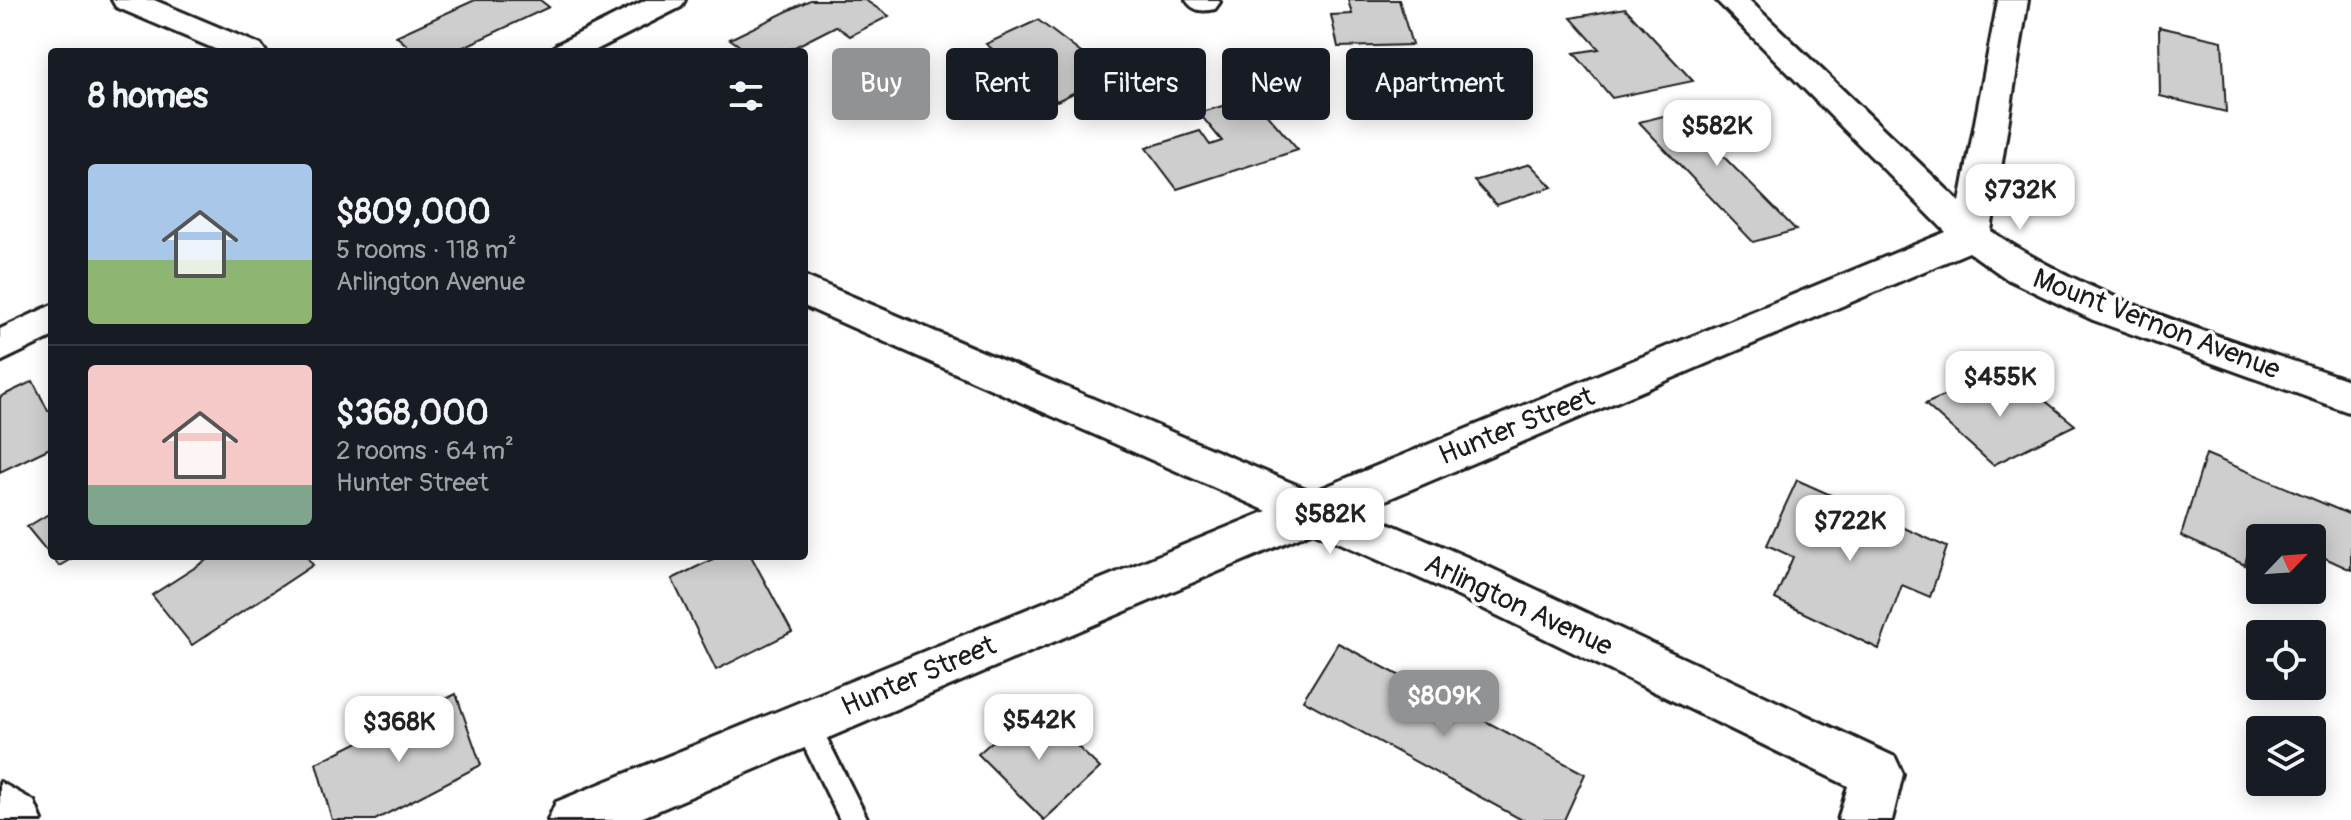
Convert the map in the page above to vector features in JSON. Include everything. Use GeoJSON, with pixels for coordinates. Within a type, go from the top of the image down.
{"type":"FeatureCollection","features":[{"type":"Feature","properties":{"kind":"main road"},"geometry":{"type":"LineString","coordinates":[[0,809],[14,820]]}},
{"type":"Feature","properties":{"kind":"street"},"geometry":{"type":"LineString","coordinates":[[127,0],[241,48]]}},
{"type":"Feature","properties":{"kind":"street"},"geometry":{"type":"LineString","coordinates":[[575,48],[670,0]]}},
{"type":"Feature","properties":{"kind":"street","name":"Mount Vernon Avenue"},"geometry":{"type":"LineString","coordinates":[[1731,0],[1972,236],[2021,270],[2107,310],[2351,397]]}},
{"type":"Feature","properties":{"kind":"street"},"geometry":{"type":"LineString","coordinates":[[1972,236],[2013,0]]}},
{"type":"Feature","properties":{"kind":"street","name":"Hunter Street"},"geometry":{"type":"LineString","coordinates":[[575,820],[1311,509],[1972,236]]}},
{"type":"Feature","properties":{"kind":"street","name":"Arlington Avenue"},"geometry":{"type":"LineString","coordinates":[[808,292],[1453,572],[1871,797]]}},
{"type":"Feature","properties":{"kind":"street"},"geometry":{"type":"LineString","coordinates":[[0,347],[48,321]]}},
{"type":"Feature","properties":{"kind":"lane"},"geometry":{"type":"LineString","coordinates":[[805,722],[854,820]]}},
{"type":"Feature","properties":{"kind":"building"},"geometry":{"type":"Polygon","coordinates":[[[475,0],[540,0],[549,7],[462,48],[410,48],[396,36],[475,0]]]}},
{"type":"Feature","properties":{"kind":"building"},"geometry":{"type":"Polygon","coordinates":[[[810,0],[865,0],[889,16],[850,36],[836,26],[793,48],[742,48],[730,39],[810,0]]]}},
{"type":"Feature","properties":{"kind":"building"},"geometry":{"type":"Polygon","coordinates":[[[1348,0],[1399,0],[1412,45],[1338,47],[1331,15],[1352,14],[1348,0]]]}},
{"type":"Feature","properties":{"kind":"building"},"geometry":{"type":"Polygon","coordinates":[[[1625,8],[1693,81],[1612,98],[1574,53],[1599,49],[1571,18],[1625,8]]]}},
{"type":"Feature","properties":{"kind":"building"},"geometry":{"type":"Polygon","coordinates":[[[1038,20],[1075,48],[1074,93],[1058,101],[1058,48],[991,48],[986,44],[1038,20]]]}},
{"type":"Feature","properties":{"kind":"building"},"geometry":{"type":"Polygon","coordinates":[[[2159,27],[2222,41],[2226,112],[2160,96],[2159,27]]]}},
{"type":"Feature","properties":{"kind":"building"},"geometry":{"type":"Polygon","coordinates":[[[1712,104],[1745,136],[1711,144],[1796,230],[1753,242],[1639,122],[1712,104]]]}},
{"type":"Feature","properties":{"kind":"building"},"geometry":{"type":"Polygon","coordinates":[[[1222,106],[1222,120],[1272,120],[1298,150],[1177,189],[1146,148],[1200,131],[1210,145],[1222,141],[1205,120],[1206,111],[1222,106]]]}},
{"type":"Feature","properties":{"kind":"building"},"geometry":{"type":"Polygon","coordinates":[[[1530,164],[1552,187],[1496,205],[1474,181],[1530,164]]]}},
{"type":"Feature","properties":{"kind":"building"},"geometry":{"type":"Polygon","coordinates":[[[33,381],[48,411],[48,449],[0,472],[0,397],[33,381]]]}},
{"type":"Feature","properties":{"kind":"building"},"geometry":{"type":"Polygon","coordinates":[[[2021,381],[2075,425],[1993,465],[1925,404],[1974,383],[1989,395],[2021,381]]]}},
{"type":"Feature","properties":{"kind":"building"},"geometry":{"type":"Polygon","coordinates":[[[2206,454],[2351,515],[2351,570],[2326,558],[2326,524],[2246,524],[2245,565],[2181,536],[2206,454]]]}},
{"type":"Feature","properties":{"kind":"building"},"geometry":{"type":"Polygon","coordinates":[[[1797,480],[1947,547],[1930,597],[1902,585],[1879,649],[1775,599],[1793,557],[1767,545],[1797,480]]]}},
{"type":"Feature","properties":{"kind":"building"},"geometry":{"type":"Polygon","coordinates":[[[48,514],[48,553],[27,527],[48,514]]]}},
{"type":"Feature","properties":{"kind":"building"},"geometry":{"type":"Polygon","coordinates":[[[54,560],[69,560],[59,566],[54,560]]]}},
{"type":"Feature","properties":{"kind":"building"},"geometry":{"type":"Polygon","coordinates":[[[207,560],[309,560],[313,565],[192,645],[152,595],[207,560]]]}},
{"type":"Feature","properties":{"kind":"building"},"geometry":{"type":"Polygon","coordinates":[[[711,560],[753,560],[792,632],[716,670],[672,579],[711,560]]]}},
{"type":"Feature","properties":{"kind":"building"},"geometry":{"type":"Polygon","coordinates":[[[1338,643],[1585,774],[1564,820],[1522,820],[1303,700],[1338,643]]]}},
{"type":"Feature","properties":{"kind":"building"},"geometry":{"type":"Polygon","coordinates":[[[456,694],[481,765],[375,820],[332,820],[316,763],[456,694]]]}},
{"type":"Feature","properties":{"kind":"building"},"geometry":{"type":"Polygon","coordinates":[[[1034,705],[1100,768],[1044,820],[978,754],[1034,705]]]}}]}
